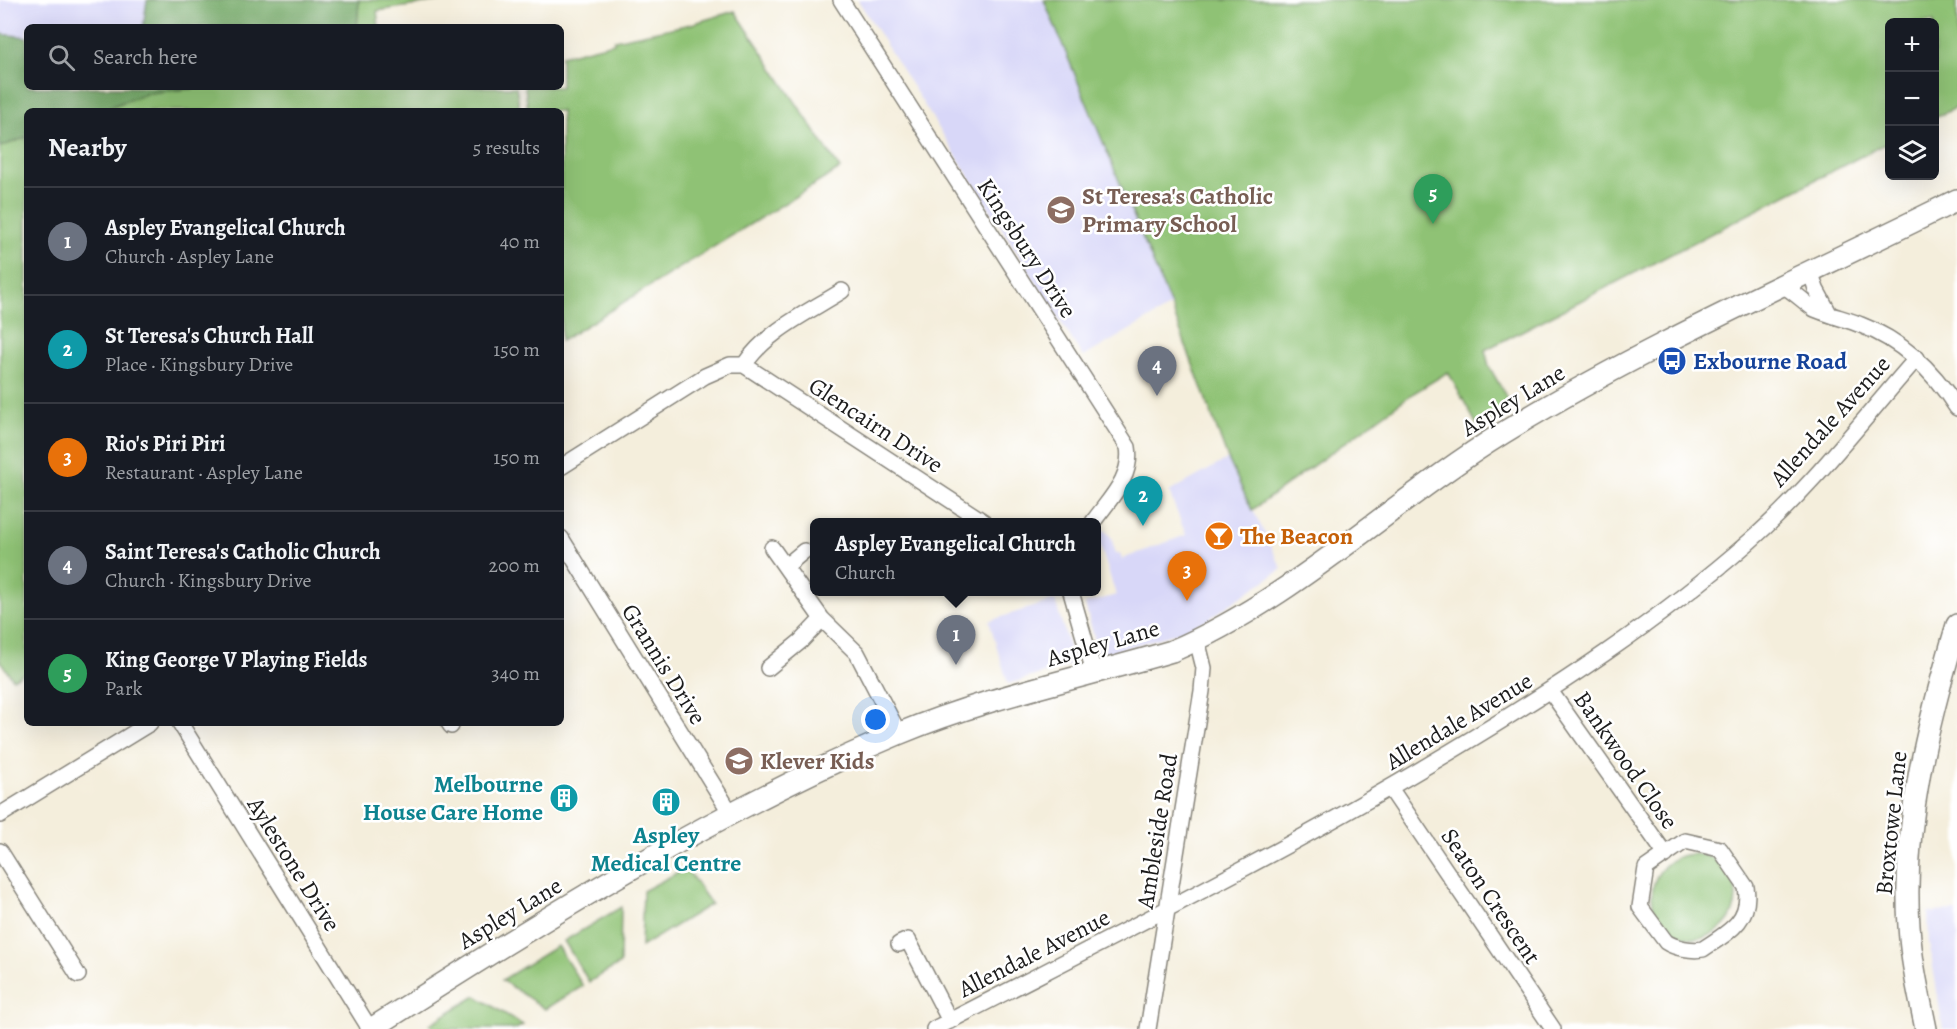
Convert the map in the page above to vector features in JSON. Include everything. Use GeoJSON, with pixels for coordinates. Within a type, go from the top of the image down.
{"type":"FeatureCollection","features":[{"type":"Feature","properties":{"kind":"main road","name":"Aspley Lane"},"geometry":{"type":"LineString","coordinates":[[370,1029],[730,812],[899,734],[966,710],[1172,651],[1197,640],[1294,581],[1503,434],[1678,336],[1957,200]]}},
{"type":"Feature","properties":{"kind":"main road","name":"Broxtowe Lane"},"geometry":{"type":"LineString","coordinates":[[1926,1029],[1909,928],[1909,855],[1923,752],[1935,698],[1957,625]]}},
{"type":"Feature","properties":{"kind":"street","name":"Kingsbury Drive"},"geometry":{"type":"LineString","coordinates":[[841,0],[1128,447],[1131,463],[1126,476],[1096,518]]}},
{"type":"Feature","properties":{"kind":"street"},"geometry":{"type":"LineString","coordinates":[[1811,273],[1816,289],[1829,312]]}},
{"type":"Feature","properties":{"kind":"street"},"geometry":{"type":"LineString","coordinates":[[1784,286],[1815,309],[1875,330],[1917,358],[1941,383],[1957,408]]}},
{"type":"Feature","properties":{"kind":"street"},"geometry":{"type":"LineString","coordinates":[[564,465],[705,376],[730,364],[744,365],[757,347],[770,335],[842,291]]}},
{"type":"Feature","properties":{"kind":"street","name":"Allendale Avenue"},"geometry":{"type":"LineString","coordinates":[[899,944],[908,940],[944,1026],[1167,911],[1390,789],[1551,692],[1700,583],[1754,538],[1814,476],[1917,358]]}},
{"type":"Feature","properties":{"kind":"street","name":"Glencairn Drive"},"geometry":{"type":"LineString","coordinates":[[744,365],[978,518]]}},
{"type":"Feature","properties":{"kind":"street","name":"Grannis Drive"},"geometry":{"type":"LineString","coordinates":[[564,543],[730,812]]}},
{"type":"Feature","properties":{"kind":"street"},"geometry":{"type":"LineString","coordinates":[[772,548],[822,619],[857,653],[899,734]]}},
{"type":"Feature","properties":{"kind":"street"},"geometry":{"type":"LineString","coordinates":[[786,566],[804,551]]}},
{"type":"Feature","properties":{"kind":"street"},"geometry":{"type":"LineString","coordinates":[[1072,596],[1094,672]]}},
{"type":"Feature","properties":{"kind":"street"},"geometry":{"type":"LineString","coordinates":[[768,668],[801,641],[822,619]]}},
{"type":"Feature","properties":{"kind":"street","name":"Ambleside Road"},"geometry":{"type":"LineString","coordinates":[[1148,1029],[1202,691],[1204,668],[1197,640]]}},
{"type":"Feature","properties":{"kind":"street","name":"Bankwood Close"},"geometry":{"type":"LineString","coordinates":[[1551,692],[1666,855]]}},
{"type":"Feature","properties":{"kind":"street"},"geometry":{"type":"LineString","coordinates":[[0,815],[145,726]]}},
{"type":"Feature","properties":{"kind":"street","name":"Aylestone Drive"},"geometry":{"type":"LineString","coordinates":[[182,726],[370,1029]]}},
{"type":"Feature","properties":{"kind":"street","name":"Seaton Crescent"},"geometry":{"type":"LineString","coordinates":[[1390,789],[1553,1029]]}},
{"type":"Feature","properties":{"kind":"street","name":"Bankwood Close"},"geometry":{"type":"LineString","coordinates":[[1684,841],[1715,846],[1720,849],[1746,887],[1739,924],[1703,949],[1671,945],[1641,907],[1644,873],[1666,855],[1684,841]]}},
{"type":"Feature","properties":{"kind":"street"},"geometry":{"type":"LineString","coordinates":[[0,851],[78,975]]}},
{"type":"Feature","properties":{"kind":"shaded area"},"geometry":{"type":"Polygon","coordinates":[[[0,0],[147,0],[143,24],[24,24],[24,37],[0,34],[0,0]]]}},
{"type":"Feature","properties":{"kind":"shaded area","name":"St Teresa's Catholic Primary School"},"geometry":{"type":"Polygon","coordinates":[[[858,0],[1044,0],[1171,306],[1083,357],[858,0]]]}},
{"type":"Feature","properties":{"kind":"shaded area"},"geometry":{"type":"Polygon","coordinates":[[[1228,459],[1282,569],[1207,620],[1177,633],[1099,656],[1085,604],[1116,595],[1101,548],[1101,532],[1104,530],[1111,537],[1116,554],[1120,553],[1122,559],[1186,535],[1169,492],[1228,459]]]}},
{"type":"Feature","properties":{"kind":"shaded area"},"geometry":{"type":"Polygon","coordinates":[[[1055,600],[1074,664],[1008,684],[989,621],[1055,600]]]}},
{"type":"Feature","properties":{"kind":"shaded area"},"geometry":{"type":"Polygon","coordinates":[[[1957,911],[1957,1029],[1943,1029],[1929,942],[1928,912],[1957,911]]]}},
{"type":"Feature","properties":{"kind":"green space"},"geometry":{"type":"Polygon","coordinates":[[[147,0],[359,0],[357,24],[143,24],[147,0]]]}},
{"type":"Feature","properties":{"kind":"green space"},"geometry":{"type":"Polygon","coordinates":[[[359,0],[443,0],[377,11],[379,24],[357,24],[359,0]]]}},
{"type":"Feature","properties":{"kind":"green space"},"geometry":{"type":"Polygon","coordinates":[[[1044,0],[1957,0],[1957,107],[1939,116],[1939,18],[1885,18],[1885,144],[1485,350],[1489,366],[1512,407],[1478,427],[1448,372],[1412,394],[1252,510],[1228,459],[1171,306],[1044,0]]]}},
{"type":"Feature","properties":{"kind":"green space"},"geometry":{"type":"Polygon","coordinates":[[[735,11],[840,169],[564,339],[564,108],[528,108],[525,90],[564,90],[564,55],[614,43],[614,40],[691,24],[735,11]]]}},
{"type":"Feature","properties":{"kind":"green space"},"geometry":{"type":"Polygon","coordinates":[[[0,34],[24,37],[24,90],[178,90],[148,93],[106,108],[24,108],[24,138],[0,147],[0,34]]]}},
{"type":"Feature","properties":{"kind":"green space"},"geometry":{"type":"Polygon","coordinates":[[[178,90],[516,90],[520,108],[106,108],[148,93],[178,90]]]}},
{"type":"Feature","properties":{"kind":"green space"},"geometry":{"type":"Polygon","coordinates":[[[24,138],[24,673],[13,679],[0,661],[0,147],[24,138]]]}},
{"type":"Feature","properties":{"kind":"green space"},"geometry":{"type":"Polygon","coordinates":[[[1694,854],[1710,857],[1724,866],[1733,880],[1736,896],[1733,912],[1724,926],[1710,935],[1694,938],[1678,935],[1664,926],[1655,912],[1652,896],[1655,880],[1664,866],[1678,857],[1694,854]]]}},
{"type":"Feature","properties":{"kind":"green space"},"geometry":{"type":"Polygon","coordinates":[[[686,868],[711,904],[641,947],[643,891],[686,868]]]}},
{"type":"Feature","properties":{"kind":"green space"},"geometry":{"type":"Polygon","coordinates":[[[621,907],[620,964],[589,982],[564,941],[621,907]]]}},
{"type":"Feature","properties":{"kind":"green space"},"geometry":{"type":"Polygon","coordinates":[[[557,946],[583,986],[545,1009],[502,980],[557,946]]]}},
{"type":"Feature","properties":{"kind":"green space"},"geometry":{"type":"Polygon","coordinates":[[[476,996],[523,1025],[516,1029],[434,1029],[430,1024],[476,996]]]}},
{"type":"Feature","properties":{"kind":"place","name":"St Teresa's Catholic Primary School"},"geometry":{"type":"Point","coordinates":[1061,210]}},
{"type":"Feature","properties":{"kind":"place","name":"King George V Playing Fields"},"geometry":{"type":"Point","coordinates":[1433,224]}},
{"type":"Feature","properties":{"kind":"place","name":"Exbourne Road"},"geometry":{"type":"Point","coordinates":[1672,361]}},
{"type":"Feature","properties":{"kind":"place","name":"Saint Teresa's Catholic Church"},"geometry":{"type":"Point","coordinates":[1157,396]}},
{"type":"Feature","properties":{"kind":"place","name":"St Teresa's Church Hall"},"geometry":{"type":"Point","coordinates":[1143,526]}},
{"type":"Feature","properties":{"kind":"place","name":"The Beacon"},"geometry":{"type":"Point","coordinates":[1219,536]}},
{"type":"Feature","properties":{"kind":"place","name":"Rio's Piri Piri"},"geometry":{"type":"Point","coordinates":[1187,601]}},
{"type":"Feature","properties":{"kind":"place","name":"Aspley Evangelical Church"},"geometry":{"type":"Point","coordinates":[956,665]}},
{"type":"Feature","properties":{"kind":"place","name":"Klever Kids"},"geometry":{"type":"Point","coordinates":[739,761]}},
{"type":"Feature","properties":{"kind":"place","name":"Melbourne House Care Home"},"geometry":{"type":"Point","coordinates":[564,798]}},
{"type":"Feature","properties":{"kind":"place","name":"Aspley Medical Centre"},"geometry":{"type":"Point","coordinates":[666,802]}}]}
